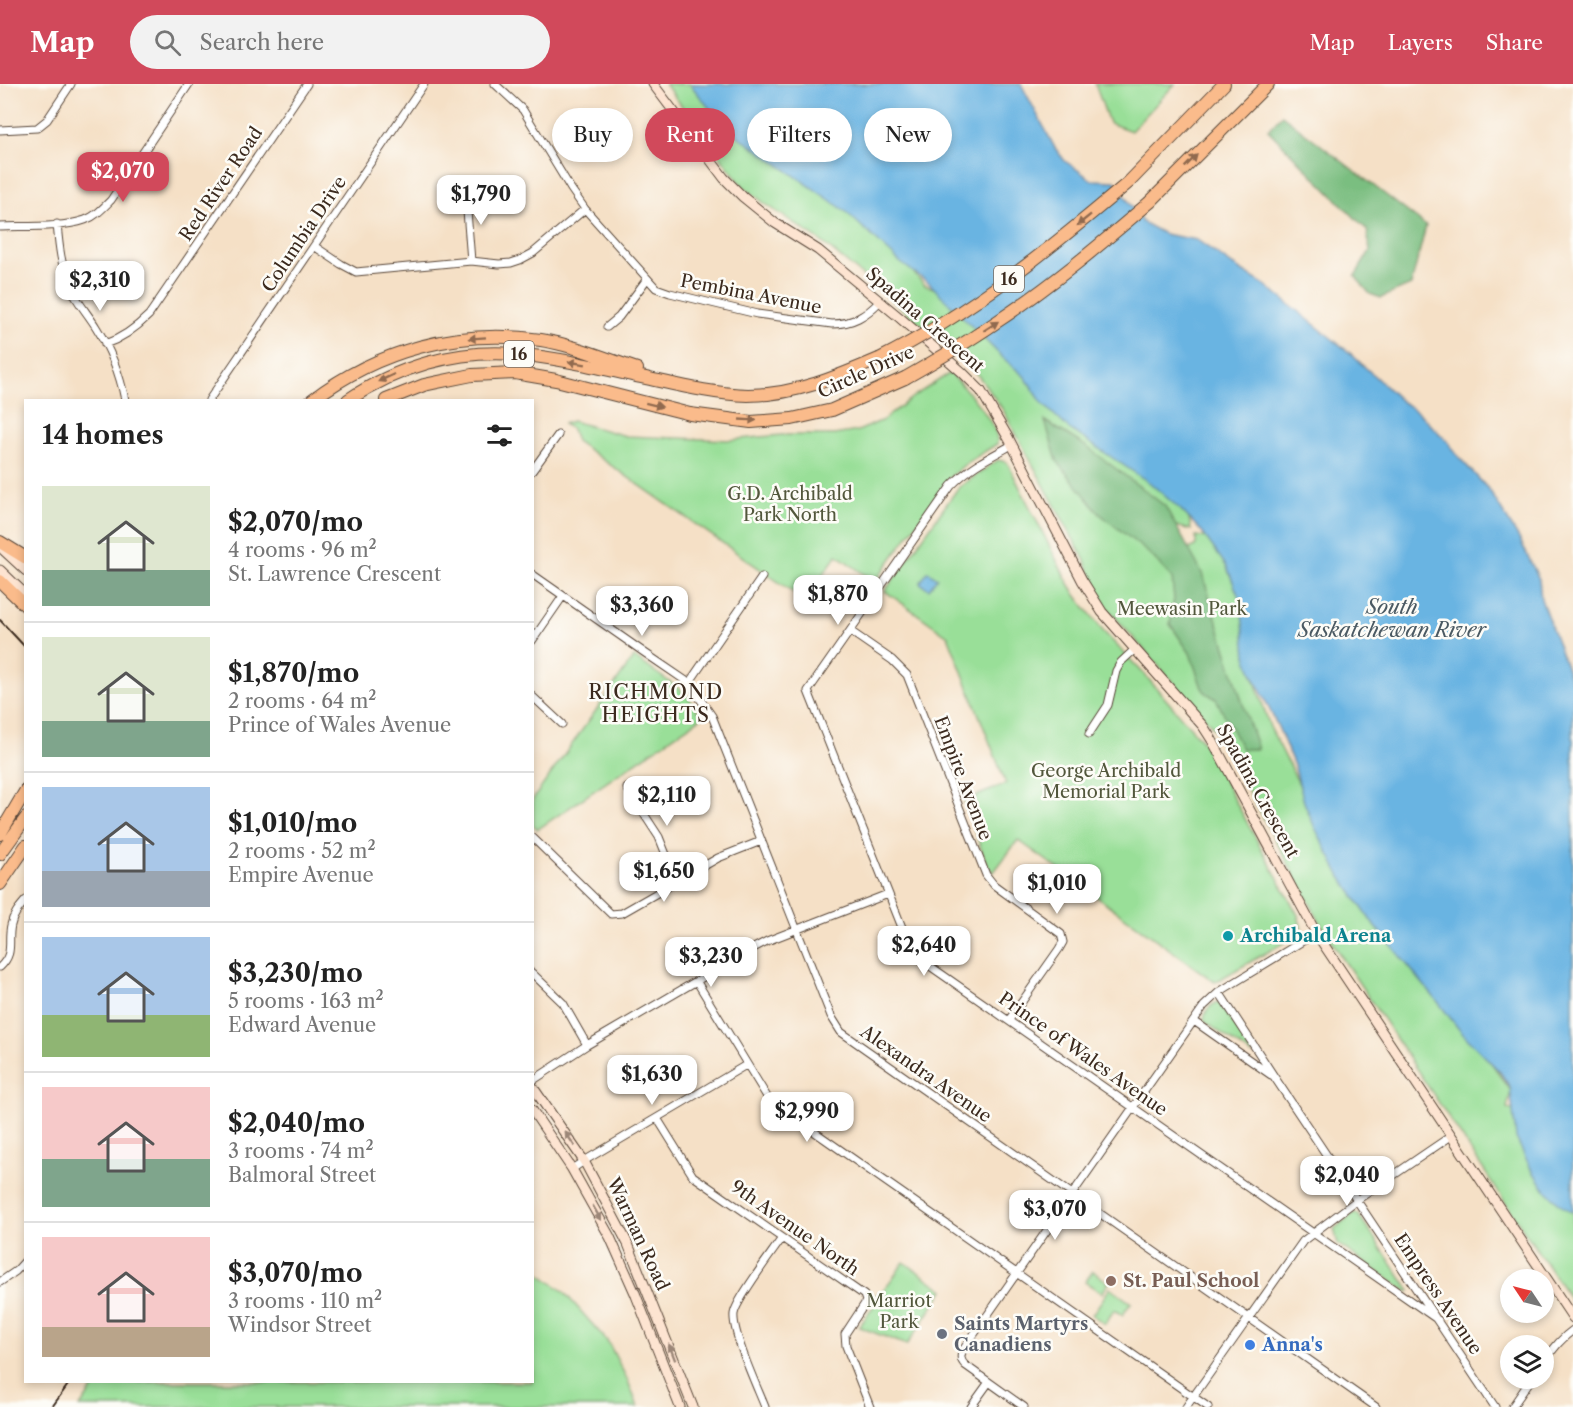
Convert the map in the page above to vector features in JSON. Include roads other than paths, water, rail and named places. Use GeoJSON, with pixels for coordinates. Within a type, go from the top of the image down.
{"type":"FeatureCollection","features":[{"type":"Feature","properties":{"kind":"highway","name":"Circle Drive"},"geometry":{"type":"LineString","coordinates":[[350,399],[372,385],[407,369],[446,358],[482,354],[515,354],[583,364],[695,389],[748,395],[790,391],[815,385],[879,359],[923,336],[1020,271],[1129,182],[1224,84]]}},
{"type":"Feature","properties":{"kind":"highway","name":"Circle Drive"},"geometry":{"type":"LineString","coordinates":[[389,399],[424,385],[472,375],[515,373],[556,380],[690,414],[751,422],[792,419],[832,410],[905,378],[994,324],[1023,303],[1105,241],[1150,202],[1268,84]]}},
{"type":"Feature","properties":{"kind":"highway"},"geometry":{"type":"LineString","coordinates":[[313,399],[355,372],[387,357],[432,343],[498,336],[542,340],[695,389]]}},
{"type":"Feature","properties":{"kind":"highway"},"geometry":{"type":"LineString","coordinates":[[327,399],[387,357]]}},
{"type":"Feature","properties":{"kind":"highway"},"geometry":{"type":"LineString","coordinates":[[0,542],[24,557]]}},
{"type":"Feature","properties":{"kind":"highway"},"geometry":{"type":"LineString","coordinates":[[0,581],[24,604]]}},
{"type":"Feature","properties":{"kind":"highway"},"geometry":{"type":"LineString","coordinates":[[0,836],[24,794]]}},
{"type":"Feature","properties":{"kind":"highway"},"geometry":{"type":"LineString","coordinates":[[0,836],[24,803]]}},
{"type":"Feature","properties":{"kind":"highway"},"geometry":{"type":"LineString","coordinates":[[0,854],[24,821]]}},
{"type":"Feature","properties":{"kind":"highway"},"geometry":{"type":"LineString","coordinates":[[0,884],[24,849]]}},
{"type":"Feature","properties":{"kind":"highway"},"geometry":{"type":"LineString","coordinates":[[0,889],[24,861]]}},
{"type":"Feature","properties":{"kind":"street"},"geometry":{"type":"LineString","coordinates":[[0,130],[37,128],[47,120],[71,84]]}},
{"type":"Feature","properties":{"kind":"street"},"geometry":{"type":"LineString","coordinates":[[0,227],[57,224],[85,220],[96,215],[105,207],[189,84]]}},
{"type":"Feature","properties":{"kind":"street","name":"Red River Road"},"geometry":{"type":"LineString","coordinates":[[105,344],[129,333],[149,315],[306,84]]}},
{"type":"Feature","properties":{"kind":"street","name":"Columbia Drive"},"geometry":{"type":"LineString","coordinates":[[210,399],[424,84]]}},
{"type":"Feature","properties":{"kind":"street","name":"Pembina Avenue"},"geometry":{"type":"LineString","coordinates":[[495,84],[523,110],[585,208],[656,288],[756,314],[832,324],[856,320],[872,310],[880,301]]}},
{"type":"Feature","properties":{"kind":"street","name":"Spadina Crescent"},"geometry":{"type":"LineString","coordinates":[[653,84],[724,178],[743,197],[775,223],[818,250],[880,301],[981,391],[1012,445],[1082,580],[1102,612],[1203,726],[1316,933],[1573,1318]]}},
{"type":"Feature","properties":{"kind":"street"},"geometry":{"type":"LineString","coordinates":[[461,200],[467,211],[471,261]]}},
{"type":"Feature","properties":{"kind":"street"},"geometry":{"type":"LineString","coordinates":[[314,246],[356,272],[471,261],[499,264],[520,260],[533,253],[585,208]]}},
{"type":"Feature","properties":{"kind":"street"},"geometry":{"type":"LineString","coordinates":[[57,224],[64,272],[79,303],[97,328],[105,344],[117,372],[125,399]]}},
{"type":"Feature","properties":{"kind":"street"},"geometry":{"type":"LineString","coordinates":[[607,327],[619,317],[647,279]]}},
{"type":"Feature","properties":{"kind":"street"},"geometry":{"type":"LineString","coordinates":[[534,468],[558,435]]}},
{"type":"Feature","properties":{"kind":"street","name":"Prince of Wales Avenue"},"geometry":{"type":"LineString","coordinates":[[1012,445],[976,465],[951,486],[808,691],[910,950],[1438,1320]]}},
{"type":"Feature","properties":{"kind":"street"},"geometry":{"type":"LineString","coordinates":[[0,547],[24,569]]}},
{"type":"Feature","properties":{"kind":"street"},"geometry":{"type":"LineString","coordinates":[[0,570],[24,593]]}},
{"type":"Feature","properties":{"kind":"street","name":"Alexandra Avenue"},"geometry":{"type":"LineString","coordinates":[[534,575],[689,683],[712,716],[831,1016],[841,1032],[1376,1407]]}},
{"type":"Feature","properties":{"kind":"street"},"geometry":{"type":"LineString","coordinates":[[689,683],[762,577]]}},
{"type":"Feature","properties":{"kind":"street"},"geometry":{"type":"LineString","coordinates":[[534,638],[563,596]]}},
{"type":"Feature","properties":{"kind":"street","name":"Empire Avenue"},"geometry":{"type":"LineString","coordinates":[[850,631],[892,660],[907,675],[986,875],[994,885],[1061,934],[1063,942],[1059,949],[1009,1020]]}},
{"type":"Feature","properties":{"kind":"street"},"geometry":{"type":"LineString","coordinates":[[1089,734],[1108,705],[1116,671],[1135,649]]}},
{"type":"Feature","properties":{"kind":"street"},"geometry":{"type":"LineString","coordinates":[[534,698],[561,724]]}},
{"type":"Feature","properties":{"kind":"street"},"geometry":{"type":"LineString","coordinates":[[627,788],[659,837],[677,882]]}},
{"type":"Feature","properties":{"kind":"street"},"geometry":{"type":"LineString","coordinates":[[534,839],[611,914],[622,913],[718,858],[761,841]]}},
{"type":"Feature","properties":{"kind":"street"},"geometry":{"type":"LineString","coordinates":[[534,1080],[587,1045],[746,952],[888,894]]}},
{"type":"Feature","properties":{"kind":"street"},"geometry":{"type":"LineString","coordinates":[[0,967],[10,951],[9,935],[12,919],[24,903]]}},
{"type":"Feature","properties":{"kind":"street"},"geometry":{"type":"LineString","coordinates":[[1024,1407],[965,1365],[960,1355],[1204,1006],[1220,992],[1316,933]]}},
{"type":"Feature","properties":{"kind":"street"},"geometry":{"type":"LineString","coordinates":[[534,975],[563,1003],[587,1045]]}},
{"type":"Feature","properties":{"kind":"street"},"geometry":{"type":"LineString","coordinates":[[697,982],[769,1100],[1208,1407]]}},
{"type":"Feature","properties":{"kind":"street","name":"Empress Avenue"},"geometry":{"type":"LineString","coordinates":[[1220,992],[1275,1078],[1496,1407]]}},
{"type":"Feature","properties":{"kind":"street","name":"Empress Avenue"},"geometry":{"type":"LineString","coordinates":[[1194,1021],[1275,1078]]}},
{"type":"Feature","properties":{"kind":"street"},"geometry":{"type":"LineString","coordinates":[[572,1169],[746,1065]]}},
{"type":"Feature","properties":{"kind":"street","name":"Warman Road"},"geometry":{"type":"LineString","coordinates":[[534,1089],[584,1161],[628,1244],[693,1407]]}},
{"type":"Feature","properties":{"kind":"street","name":"Warman Road"},"geometry":{"type":"LineString","coordinates":[[534,1113],[572,1169],[610,1237],[680,1407]]}},
{"type":"Feature","properties":{"kind":"street","name":"9th Avenue North"},"geometry":{"type":"LineString","coordinates":[[657,1118],[693,1176],[864,1295],[866,1301],[845,1334],[846,1346],[870,1407]]}},
{"type":"Feature","properties":{"kind":"street"},"geometry":{"type":"LineString","coordinates":[[1186,1407],[1303,1241],[1357,1200],[1451,1136]]}},
{"type":"Feature","properties":{"kind":"street"},"geometry":{"type":"LineString","coordinates":[[765,1407],[734,1328],[734,1312],[740,1299],[782,1238]]}},
{"type":"Feature","properties":{"kind":"street"},"geometry":{"type":"LineString","coordinates":[[0,1282],[24,1262]]}},
{"type":"Feature","properties":{"kind":"street"},"geometry":{"type":"LineString","coordinates":[[1554,1348],[1573,1330]]}},
{"type":"Feature","properties":{"kind":"street"},"geometry":{"type":"LineString","coordinates":[[971,1407],[988,1382]]}},
{"type":"Feature","properties":{"kind":"street"},"geometry":{"type":"LineString","coordinates":[[1512,1407],[1524,1389]]}},
{"type":"Feature","properties":{"kind":"water","name":"South Saskatchewan River"},"geometry":{"type":"Polygon","coordinates":[[[690,84],[1021,84],[1055,148],[1065,161],[1092,180],[1115,181],[1142,222],[1164,234],[1197,240],[1265,285],[1350,353],[1401,401],[1418,412],[1449,443],[1490,491],[1520,540],[1539,579],[1541,599],[1573,685],[1573,1212],[1562,1206],[1543,1187],[1530,1167],[1516,1138],[1510,1087],[1500,1072],[1461,1032],[1371,921],[1341,877],[1314,826],[1304,802],[1295,768],[1246,656],[1241,602],[1227,567],[1202,532],[1150,483],[1068,428],[1043,404],[1025,377],[1002,357],[929,283],[901,263],[844,210],[775,162],[852,162],[852,108],[747,108],[747,143],[735,133],[735,108],[709,108],[690,84]]]}},
{"type":"Feature","properties":{"kind":"water"},"geometry":{"type":"Polygon","coordinates":[[[928,571],[937,578],[929,589],[920,583],[928,571]]]}},
{"type":"Feature","properties":{"kind":"railway"},"geometry":{"type":"LineString","coordinates":[[0,620],[24,646]]}},
{"type":"Feature","properties":{"kind":"railway"},"geometry":{"type":"LineString","coordinates":[[52,1407],[69,1383]]}},
{"type":"Feature","properties":{"kind":"place","name":"Archibald Arena"},"geometry":{"type":"Point","coordinates":[1228,936]}},
{"type":"Feature","properties":{"kind":"place","name":"St. Paul School"},"geometry":{"type":"Point","coordinates":[1111,1281]}},
{"type":"Feature","properties":{"kind":"place","name":"Saints Martyrs Canadiens"},"geometry":{"type":"Point","coordinates":[942,1334]}},
{"type":"Feature","properties":{"kind":"place","name":"Anna's"},"geometry":{"type":"Point","coordinates":[1250,1345]}},
{"type":"Feature","properties":{"kind":"district","name":"RICHMOND HEIGHTS"},"geometry":{"type":"Point","coordinates":[656,704]}},
{"type":"Feature","properties":{"kind":"park label","name":"G.D. Archibald Park North"},"geometry":{"type":"Point","coordinates":[790,504]}},
{"type":"Feature","properties":{"kind":"park label","name":"Meewasin Park"},"geometry":{"type":"Point","coordinates":[1182,609]}},
{"type":"Feature","properties":{"kind":"park label","name":"George Archibald Memorial Park"},"geometry":{"type":"Point","coordinates":[1106,781]}},
{"type":"Feature","properties":{"kind":"park label","name":"Marriot Park"},"geometry":{"type":"Point","coordinates":[899,1311]}}]}
